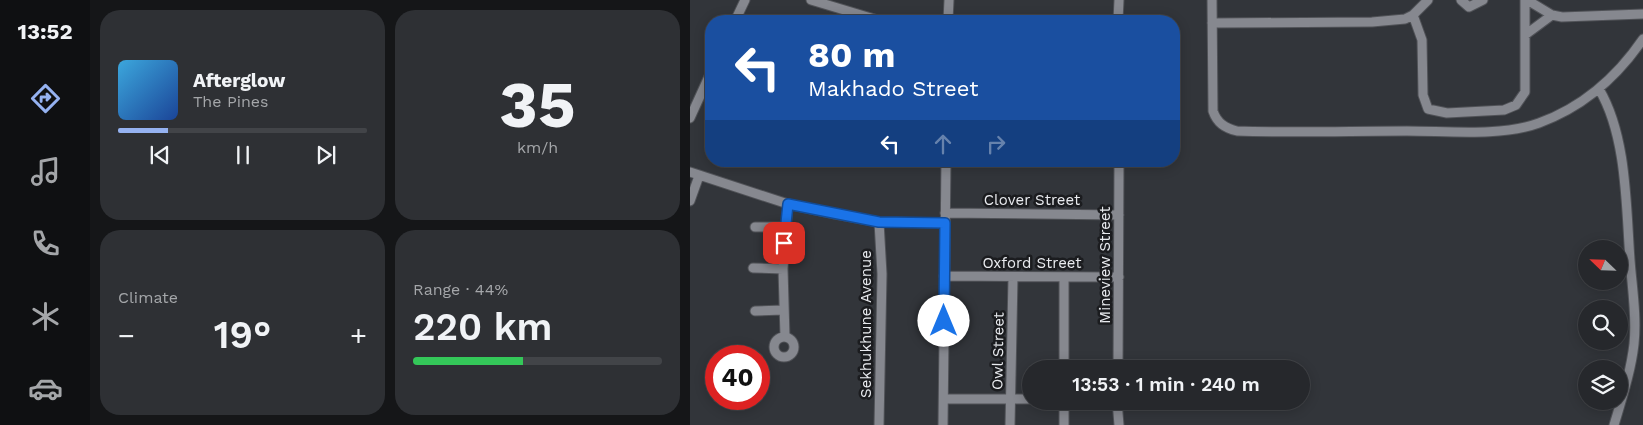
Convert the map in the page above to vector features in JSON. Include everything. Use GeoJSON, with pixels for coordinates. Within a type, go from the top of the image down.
{"type":"FeatureCollection","features":[{"type":"Feature","properties":{"kind":"street"},"geometry":{"type":"LineString","coordinates":[[738,15],[745,0]]}},
{"type":"Feature","properties":{"kind":"street"},"geometry":{"type":"LineString","coordinates":[[811,0],[861,15]]}},
{"type":"Feature","properties":{"kind":"street"},"geometry":{"type":"LineString","coordinates":[[948,15],[949,0]]}},
{"type":"Feature","properties":{"kind":"street"},"geometry":{"type":"LineString","coordinates":[[1118,15],[1119,0]]}},
{"type":"Feature","properties":{"kind":"street"},"geometry":{"type":"LineString","coordinates":[[1212,0],[1213,111],[1215,118],[1222,125],[1237,131],[1502,130],[1538,124],[1599,89],[1620,70],[1643,39]]}},
{"type":"Feature","properties":{"kind":"street"},"geometry":{"type":"LineString","coordinates":[[1212,23],[1372,22],[1405,19],[1413,15],[1428,0]]}},
{"type":"Feature","properties":{"kind":"street"},"geometry":{"type":"LineString","coordinates":[[1461,0],[1469,7],[1483,0]]}},
{"type":"Feature","properties":{"kind":"street"},"geometry":{"type":"LineString","coordinates":[[1413,15],[1422,40],[1423,95],[1425,105],[1432,111],[1504,110],[1516,105],[1525,92],[1526,0],[1552,15],[1625,17],[1643,14]]}},
{"type":"Feature","properties":{"kind":"street"},"geometry":{"type":"LineString","coordinates":[[1525,35],[1552,15]]}},
{"type":"Feature","properties":{"kind":"street"},"geometry":{"type":"LineString","coordinates":[[690,118],[705,87]]}},
{"type":"Feature","properties":{"kind":"street"},"geometry":{"type":"LineString","coordinates":[[1599,89],[1608,104],[1616,129],[1621,161],[1635,327],[1632,361],[1614,425]]}},
{"type":"Feature","properties":{"kind":"street"},"geometry":{"type":"LineString","coordinates":[[944,425],[946,167]]}},
{"type":"Feature","properties":{"kind":"street","name":"Mineview Street"},"geometry":{"type":"LineString","coordinates":[[1118,360],[1119,167]]}},
{"type":"Feature","properties":{"kind":"street"},"geometry":{"type":"LineString","coordinates":[[690,201],[694,174],[788,204],[879,222],[945,223]]}},
{"type":"Feature","properties":{"kind":"street"},"geometry":{"type":"LineString","coordinates":[[785,337],[783,269],[784,227],[788,204]]}},
{"type":"Feature","properties":{"kind":"street","name":"Clover Street"},"geometry":{"type":"LineString","coordinates":[[945,213],[1119,215]]}},
{"type":"Feature","properties":{"kind":"street","name":"Sekhukhune Avenue"},"geometry":{"type":"LineString","coordinates":[[879,222],[882,274],[879,425]]}},
{"type":"Feature","properties":{"kind":"street"},"geometry":{"type":"LineString","coordinates":[[756,226],[784,227]]}},
{"type":"Feature","properties":{"kind":"street"},"geometry":{"type":"LineString","coordinates":[[753,268],[783,269]]}},
{"type":"Feature","properties":{"kind":"street","name":"Oxford Street"},"geometry":{"type":"LineString","coordinates":[[944,276],[1119,277]]}},
{"type":"Feature","properties":{"kind":"street","name":"Owl Street"},"geometry":{"type":"LineString","coordinates":[[1010,425],[1013,277]]}},
{"type":"Feature","properties":{"kind":"street"},"geometry":{"type":"LineString","coordinates":[[1064,277],[1064,360]]}},
{"type":"Feature","properties":{"kind":"street"},"geometry":{"type":"LineString","coordinates":[[755,311],[783,310]]}},
{"type":"Feature","properties":{"kind":"street"},"geometry":{"type":"LineString","coordinates":[[1635,327],[1643,336]]}},
{"type":"Feature","properties":{"kind":"street"},"geometry":{"type":"LineString","coordinates":[[944,400],[1022,399]]}},
{"type":"Feature","properties":{"kind":"street"},"geometry":{"type":"LineString","coordinates":[[1064,410],[1064,425]]}},
{"type":"Feature","properties":{"kind":"street"},"geometry":{"type":"LineString","coordinates":[[1118,410],[1119,425]]}},
{"type":"Feature","properties":{"kind":"route"},"geometry":{"type":"LineString","coordinates":[[784,243],[784,227],[788,204],[879,222],[945,223],[944,321]]}}]}
